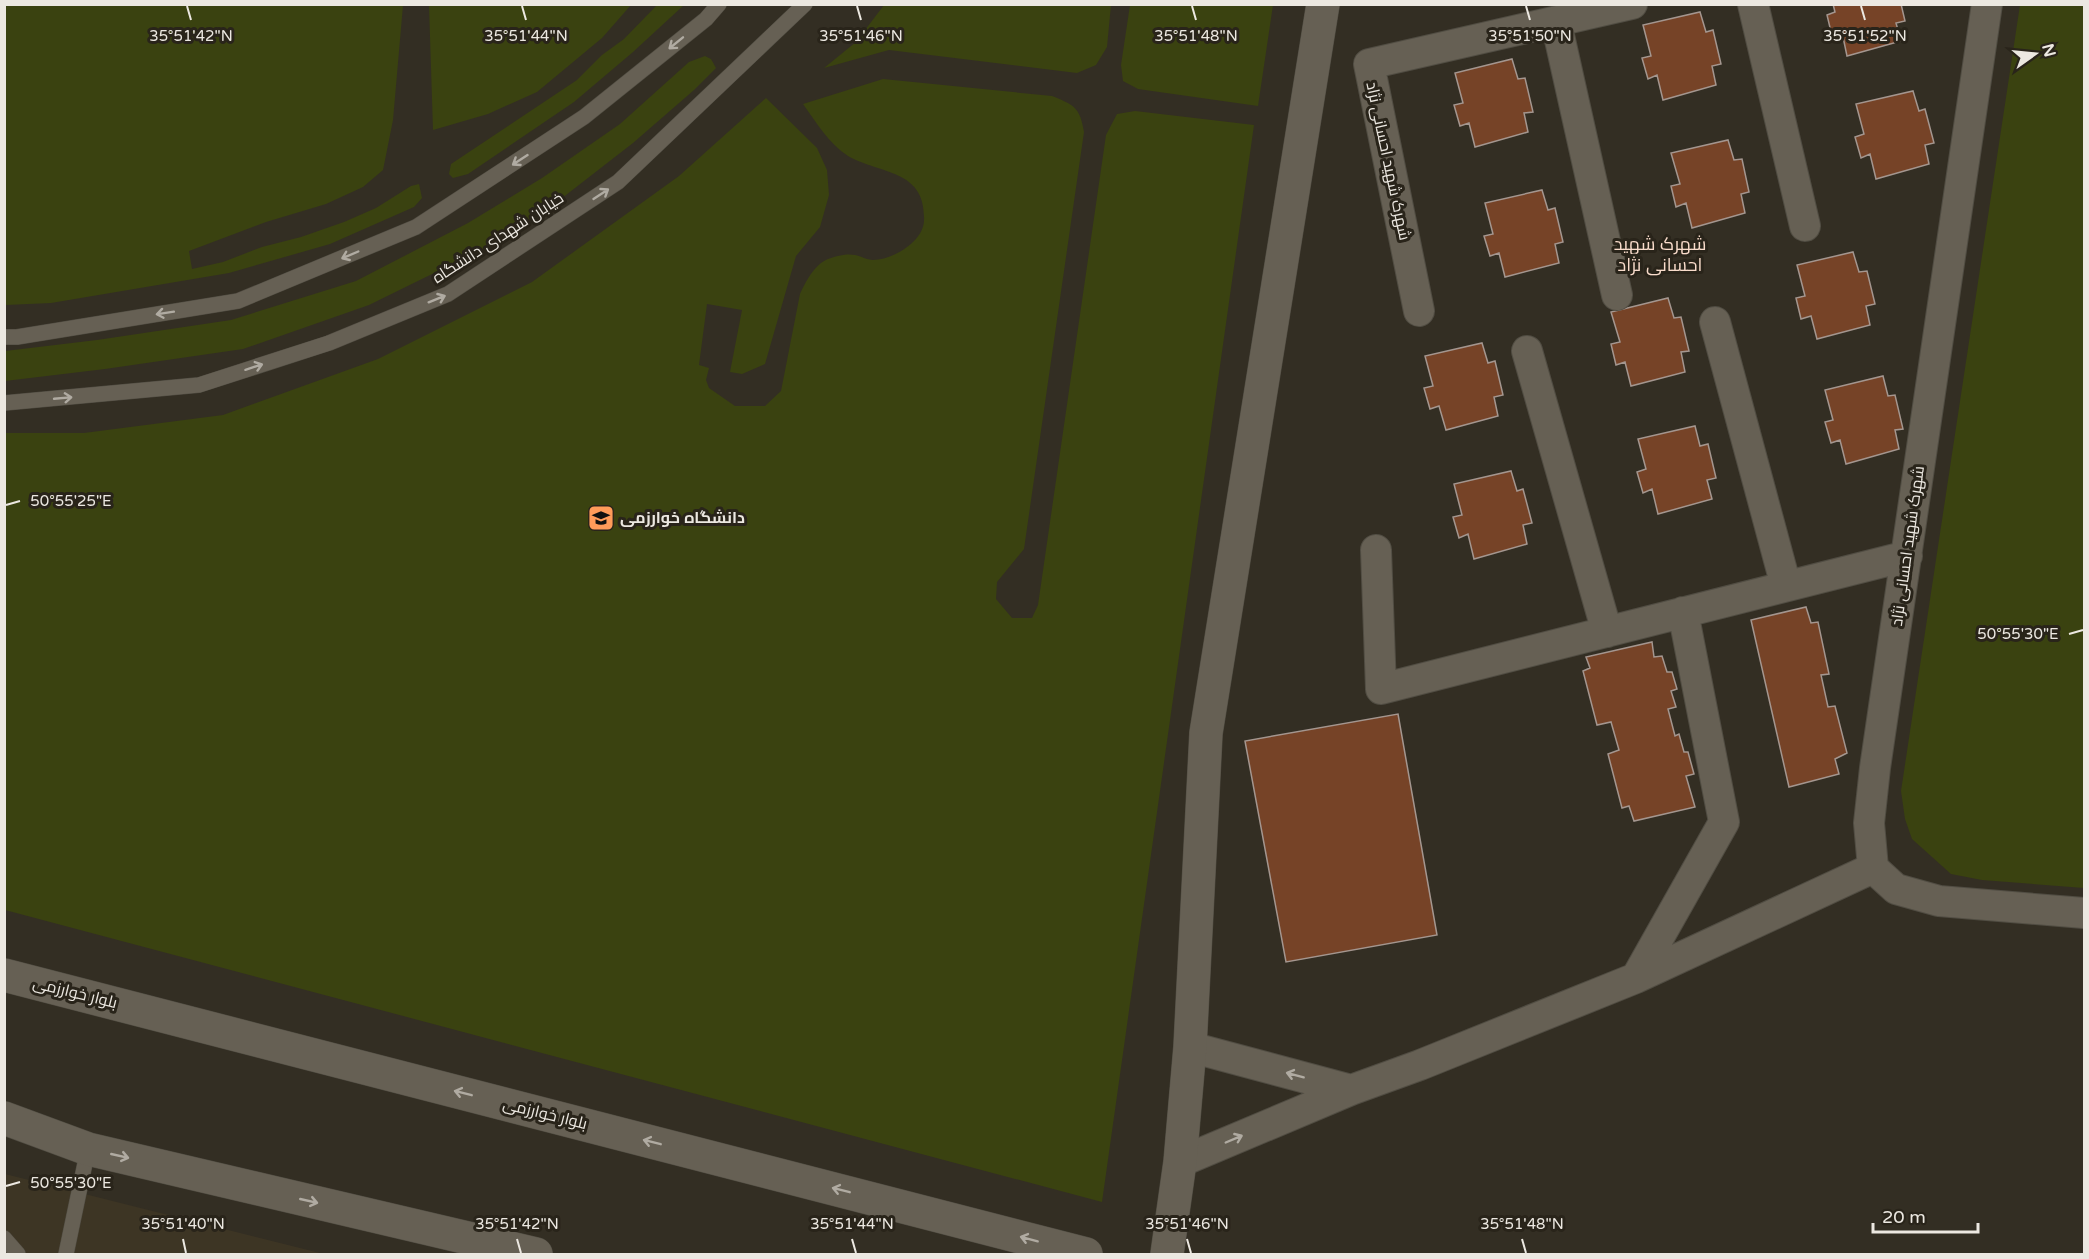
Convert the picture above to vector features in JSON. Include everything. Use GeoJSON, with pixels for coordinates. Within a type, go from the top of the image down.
{"type":"FeatureCollection","features":[{"type":"Feature","properties":{"kind":"main road"},"geometry":{"type":"LineString","coordinates":[[1167,1254],[1180,1162],[1190,1047],[1206,733],[1323,4]]}},
{"type":"Feature","properties":{"kind":"main road","name":"بلوار خوارزمی"},"geometry":{"type":"LineString","coordinates":[[4,975],[1086,1254]]}},
{"type":"Feature","properties":{"kind":"main road"},"geometry":{"type":"LineString","coordinates":[[4,1118],[88,1149],[536,1254]]}},
{"type":"Feature","properties":{"kind":"street","name":"شهرک شهید احسانی نژاد"},"geometry":{"type":"LineString","coordinates":[[1419,311],[1369,64],[1632,4]]}},
{"type":"Feature","properties":{"kind":"street"},"geometry":{"type":"LineString","coordinates":[[1752,4],[1805,226]]}},
{"type":"Feature","properties":{"kind":"street","name":"شهرک شهید احسانی نژاد"},"geometry":{"type":"LineString","coordinates":[[1873,868],[1869,823],[1875,768],[1987,4]]}},
{"type":"Feature","properties":{"kind":"street"},"geometry":{"type":"LineString","coordinates":[[1556,22],[1617,295]]}},
{"type":"Feature","properties":{"kind":"street"},"geometry":{"type":"LineString","coordinates":[[1715,322],[1786,586]]}},
{"type":"Feature","properties":{"kind":"street"},"geometry":{"type":"LineString","coordinates":[[1527,351],[1607,632]]}},
{"type":"Feature","properties":{"kind":"street"},"geometry":{"type":"LineString","coordinates":[[1376,550],[1381,689],[1907,556]]}},
{"type":"Feature","properties":{"kind":"street"},"geometry":{"type":"LineString","coordinates":[[1636,978],[1724,822],[1683,612]]}},
{"type":"Feature","properties":{"kind":"street"},"geometry":{"type":"LineString","coordinates":[[1180,1162],[1351,1090],[1420,1065],[1636,978],[1873,868],[1896,889],[1939,901],[2085,913]]}},
{"type":"Feature","properties":{"kind":"street"},"geometry":{"type":"LineString","coordinates":[[1190,1047],[1351,1090]]}},
{"type":"Feature","properties":{"kind":"lane"},"geometry":{"type":"LineString","coordinates":[[4,337],[17,337],[238,301],[416,227],[584,117],[706,19],[719,4]]}},
{"type":"Feature","properties":{"kind":"lane","name":"خیابان شهدای دانشگاه"},"geometry":{"type":"LineString","coordinates":[[4,403],[199,386],[329,343],[448,294],[618,182],[805,4]]}},
{"type":"Feature","properties":{"kind":"lane"},"geometry":{"type":"LineString","coordinates":[[66,1254],[88,1149]]}},
{"type":"Feature","properties":{"kind":"lane"},"geometry":{"type":"LineString","coordinates":[[4,1239],[18,1254]]}},
{"type":"Feature","properties":{"kind":"shaded area"},"geometry":{"type":"Polygon","coordinates":[[[5,1174],[324,1254],[5,1254],[5,1174]]]}},
{"type":"Feature","properties":{"kind":"green space"},"geometry":{"type":"Polygon","coordinates":[[[5,4],[403,5],[393,120],[383,170],[363,187],[326,204],[266,222],[189,251],[192,269],[223,262],[262,247],[301,237],[344,222],[376,208],[411,186],[419,184],[422,198],[414,207],[330,244],[229,273],[51,303],[5,305],[5,4]]]}},
{"type":"Feature","properties":{"kind":"green space"},"geometry":{"type":"Polygon","coordinates":[[[429,4],[631,5],[602,38],[537,92],[488,114],[433,130],[429,4]]]}},
{"type":"Feature","properties":{"kind":"green space"},"geometry":{"type":"Polygon","coordinates":[[[658,4],[684,5],[574,102],[468,174],[453,178],[449,174],[451,164],[577,80],[602,55],[624,39],[658,4]]]}},
{"type":"Feature","properties":{"kind":"green space"},"geometry":{"type":"Polygon","coordinates":[[[884,5],[1111,5],[1107,47],[1096,65],[1077,73],[889,50],[824,68],[856,42],[884,5]]]}},
{"type":"Feature","properties":{"kind":"green space"},"geometry":{"type":"Polygon","coordinates":[[[1130,5],[1273,5],[1258,106],[1138,89],[1123,81],[1121,65],[1130,5]]]}},
{"type":"Feature","properties":{"kind":"green space"},"geometry":{"type":"Polygon","coordinates":[[[2020,5],[2084,5],[2084,888],[1982,880],[1951,874],[1912,839],[1905,819],[1901,791],[2020,5]]]}},
{"type":"Feature","properties":{"kind":"green space"},"geometry":{"type":"Polygon","coordinates":[[[705,56],[711,59],[716,68],[694,90],[633,143],[557,202],[483,249],[369,305],[243,349],[5,381],[5,351],[231,320],[356,281],[468,223],[542,178],[620,124],[689,62],[705,56]]]}},
{"type":"Feature","properties":{"kind":"green space","name":"دانشگاه خوارزمی"},"geometry":{"type":"Polygon","coordinates":[[[883,79],[1052,96],[1075,108],[1084,132],[1024,549],[997,582],[996,599],[1012,618],[1032,618],[1038,605],[1106,135],[1117,114],[1135,111],[1254,125],[1102,1202],[5,910],[5,433],[84,433],[223,415],[378,359],[532,282],[679,176],[766,98],[817,148],[827,170],[829,195],[820,227],[796,256],[765,364],[742,374],[730,372],[742,310],[707,304],[699,365],[709,368],[706,380],[709,388],[735,406],[765,406],[781,391],[800,294],[814,270],[824,261],[842,255],[855,255],[873,260],[889,257],[912,243],[922,229],[923,204],[918,192],[910,183],[900,176],[861,162],[841,151],[823,132],[803,104],[883,79]]]}},
{"type":"Feature","properties":{"kind":"building"},"geometry":{"type":"Polygon","coordinates":[[[1833,4],[1901,4],[1905,21],[1896,23],[1901,41],[1847,56],[1842,32],[1832,36],[1827,15],[1835,12],[1833,4]]]}},
{"type":"Feature","properties":{"kind":"building"},"geometry":{"type":"Polygon","coordinates":[[[1700,12],[1706,32],[1713,30],[1721,64],[1712,66],[1716,85],[1663,100],[1657,75],[1648,79],[1642,58],[1651,56],[1643,25],[1700,12]]]}},
{"type":"Feature","properties":{"kind":"building"},"geometry":{"type":"Polygon","coordinates":[[[1512,59],[1518,79],[1525,78],[1533,112],[1524,113],[1528,132],[1475,147],[1469,123],[1460,126],[1454,105],[1463,103],[1455,73],[1512,59]]]}},
{"type":"Feature","properties":{"kind":"building"},"geometry":{"type":"Polygon","coordinates":[[[1913,91],[1919,111],[1925,109],[1934,143],[1925,145],[1929,164],[1876,179],[1870,154],[1861,158],[1855,137],[1864,134],[1856,104],[1913,91]]]}},
{"type":"Feature","properties":{"kind":"building"},"geometry":{"type":"Polygon","coordinates":[[[1728,140],[1734,160],[1742,159],[1749,192],[1741,194],[1745,213],[1692,228],[1686,203],[1676,207],[1671,186],[1680,184],[1671,153],[1728,140]]]}},
{"type":"Feature","properties":{"kind":"building"},"geometry":{"type":"Polygon","coordinates":[[[1542,190],[1548,210],[1555,208],[1563,242],[1555,244],[1559,263],[1505,277],[1499,253],[1490,256],[1484,236],[1493,234],[1485,203],[1542,190]]]}},
{"type":"Feature","properties":{"kind":"building"},"geometry":{"type":"Polygon","coordinates":[[[1853,252],[1859,272],[1867,271],[1875,304],[1866,306],[1870,325],[1817,339],[1811,316],[1801,319],[1796,298],[1805,296],[1797,265],[1853,252]]]}},
{"type":"Feature","properties":{"kind":"building"},"geometry":{"type":"Polygon","coordinates":[[[1668,298],[1674,318],[1681,317],[1689,351],[1681,352],[1685,372],[1631,386],[1625,362],[1616,365],[1611,344],[1620,342],[1611,312],[1668,298]]]}},
{"type":"Feature","properties":{"kind":"building"},"geometry":{"type":"Polygon","coordinates":[[[1482,343],[1488,363],[1495,361],[1503,395],[1494,397],[1498,416],[1446,430],[1439,406],[1430,409],[1424,388],[1433,386],[1425,356],[1482,343]]]}},
{"type":"Feature","properties":{"kind":"building"},"geometry":{"type":"Polygon","coordinates":[[[1883,376],[1888,396],[1895,395],[1903,429],[1895,430],[1899,449],[1846,464],[1840,440],[1831,443],[1825,422],[1833,420],[1825,390],[1883,376]]]}},
{"type":"Feature","properties":{"kind":"building"},"geometry":{"type":"Polygon","coordinates":[[[1695,426],[1700,446],[1708,444],[1716,478],[1707,480],[1712,499],[1658,514],[1652,489],[1643,493],[1637,472],[1646,469],[1638,439],[1695,426]]]}},
{"type":"Feature","properties":{"kind":"building"},"geometry":{"type":"Polygon","coordinates":[[[1511,471],[1517,491],[1523,489],[1532,523],[1523,525],[1527,544],[1474,559],[1468,534],[1459,538],[1453,517],[1462,515],[1454,484],[1511,471]]]}},
{"type":"Feature","properties":{"kind":"building"},"geometry":{"type":"Polygon","coordinates":[[[1806,607],[1811,623],[1818,622],[1829,674],[1821,675],[1828,707],[1835,706],[1847,753],[1835,759],[1839,774],[1789,787],[1751,620],[1806,607]]]}},
{"type":"Feature","properties":{"kind":"building"},"geometry":{"type":"Polygon","coordinates":[[[1652,642],[1654,657],[1662,656],[1667,672],[1672,672],[1677,689],[1671,691],[1676,707],[1668,709],[1675,736],[1679,734],[1684,752],[1688,752],[1694,774],[1686,776],[1695,807],[1634,821],[1629,806],[1622,808],[1608,754],[1619,750],[1611,722],[1597,725],[1583,671],[1590,668],[1586,657],[1652,642]]]}},
{"type":"Feature","properties":{"kind":"building"},"geometry":{"type":"Polygon","coordinates":[[[1398,714],[1437,935],[1286,962],[1245,741],[1398,714]]]}},
{"type":"Feature","properties":{"kind":"place","name":"دانشگاه خوارزمی"},"geometry":{"type":"Point","coordinates":[601,518]}},
{"type":"Feature","properties":{"kind":"district","name":"شهرک شهید احسانی نژاد"},"geometry":{"type":"Point","coordinates":[1660,254]}}]}
